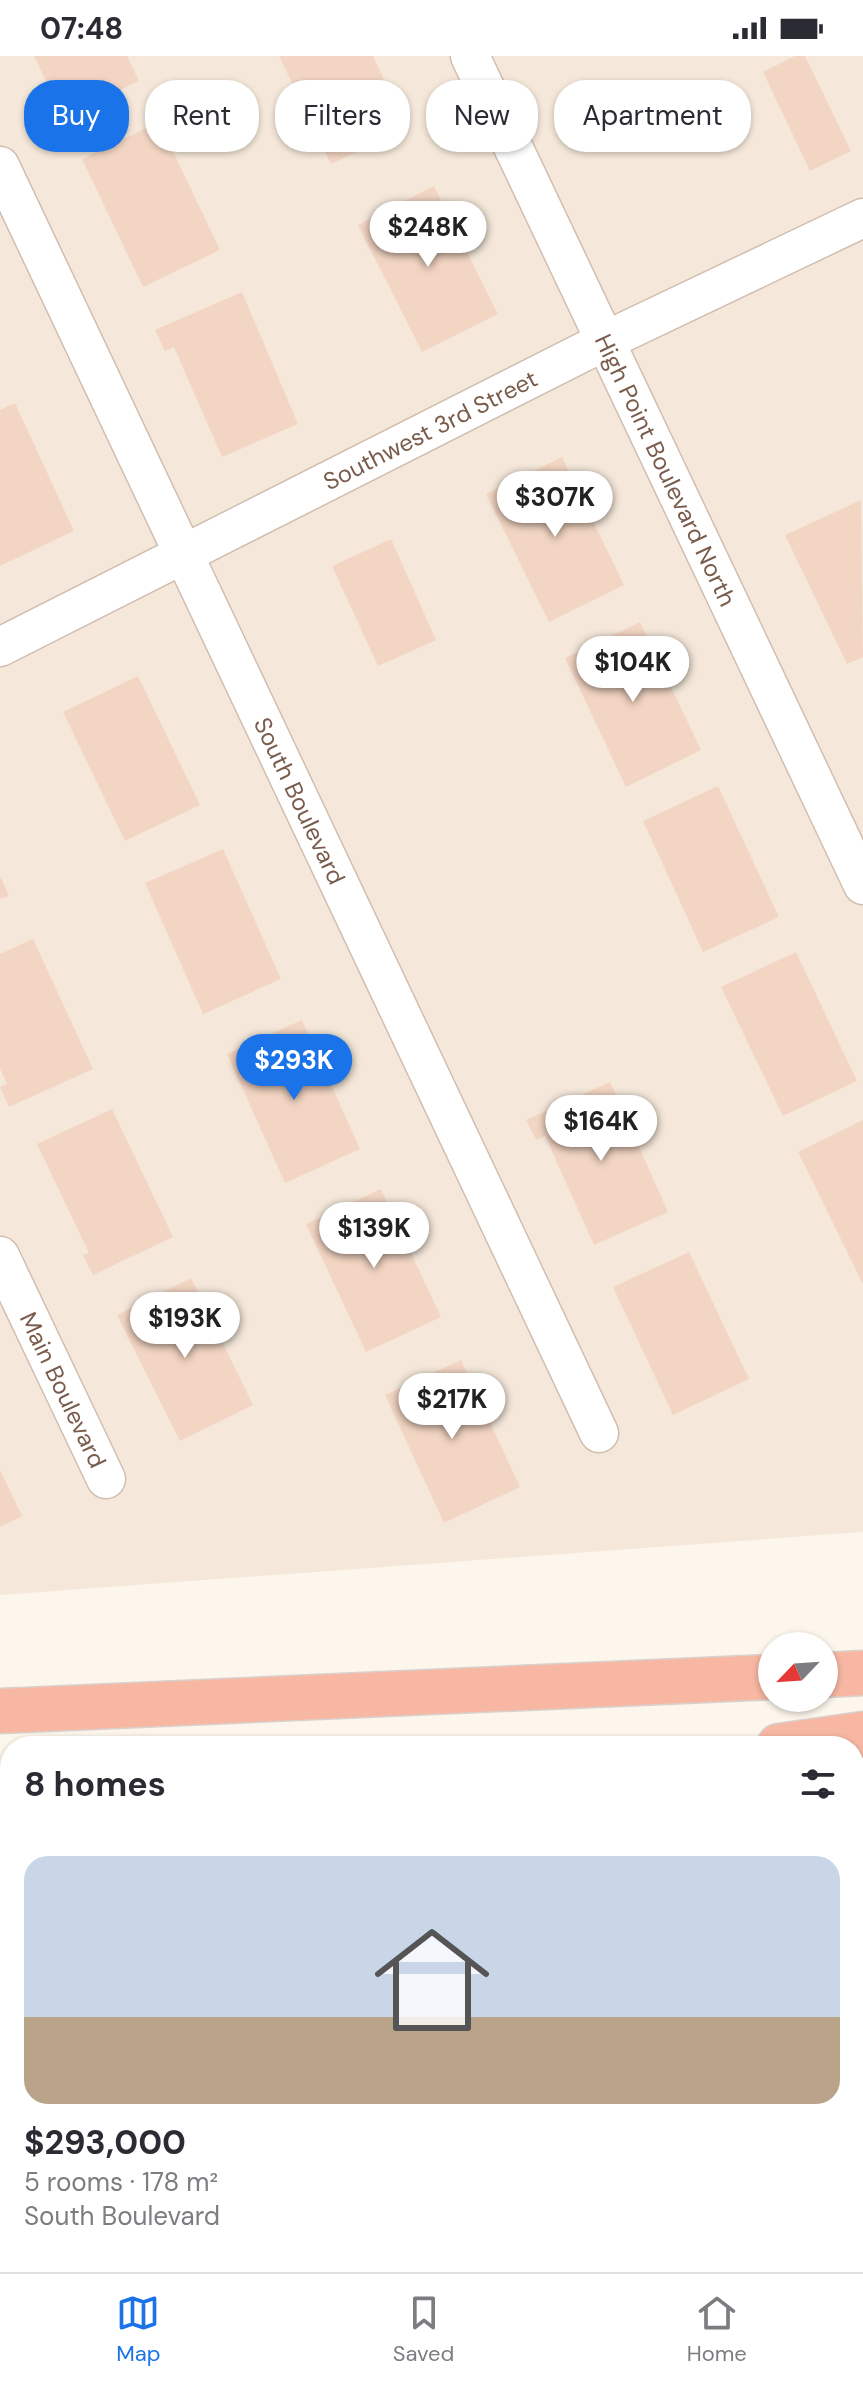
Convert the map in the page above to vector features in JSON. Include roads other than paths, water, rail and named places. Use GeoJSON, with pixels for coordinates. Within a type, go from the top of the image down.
{"type":"FeatureCollection","features":[{"type":"Feature","properties":{"kind":"highway"},"geometry":{"type":"LineString","coordinates":[[838,1674],[863,1673]]}},
{"type":"Feature","properties":{"kind":"highway"},"geometry":{"type":"LineString","coordinates":[[0,1711],[758,1678]]}},
{"type":"Feature","properties":{"kind":"street","name":"High Point Boulevard North"},"geometry":{"type":"LineString","coordinates":[[470,56],[863,885]]}},
{"type":"Feature","properties":{"kind":"street","name":"South Boulevard"},"geometry":{"type":"LineString","coordinates":[[0,166],[599,1433]]}},
{"type":"Feature","properties":{"kind":"street","name":"Southwest 3rd Street"},"geometry":{"type":"LineString","coordinates":[[0,647],[605,341],[863,218]]}},
{"type":"Feature","properties":{"kind":"street","name":"Main Boulevard"},"geometry":{"type":"LineString","coordinates":[[0,1256],[106,1479]]}}]}
